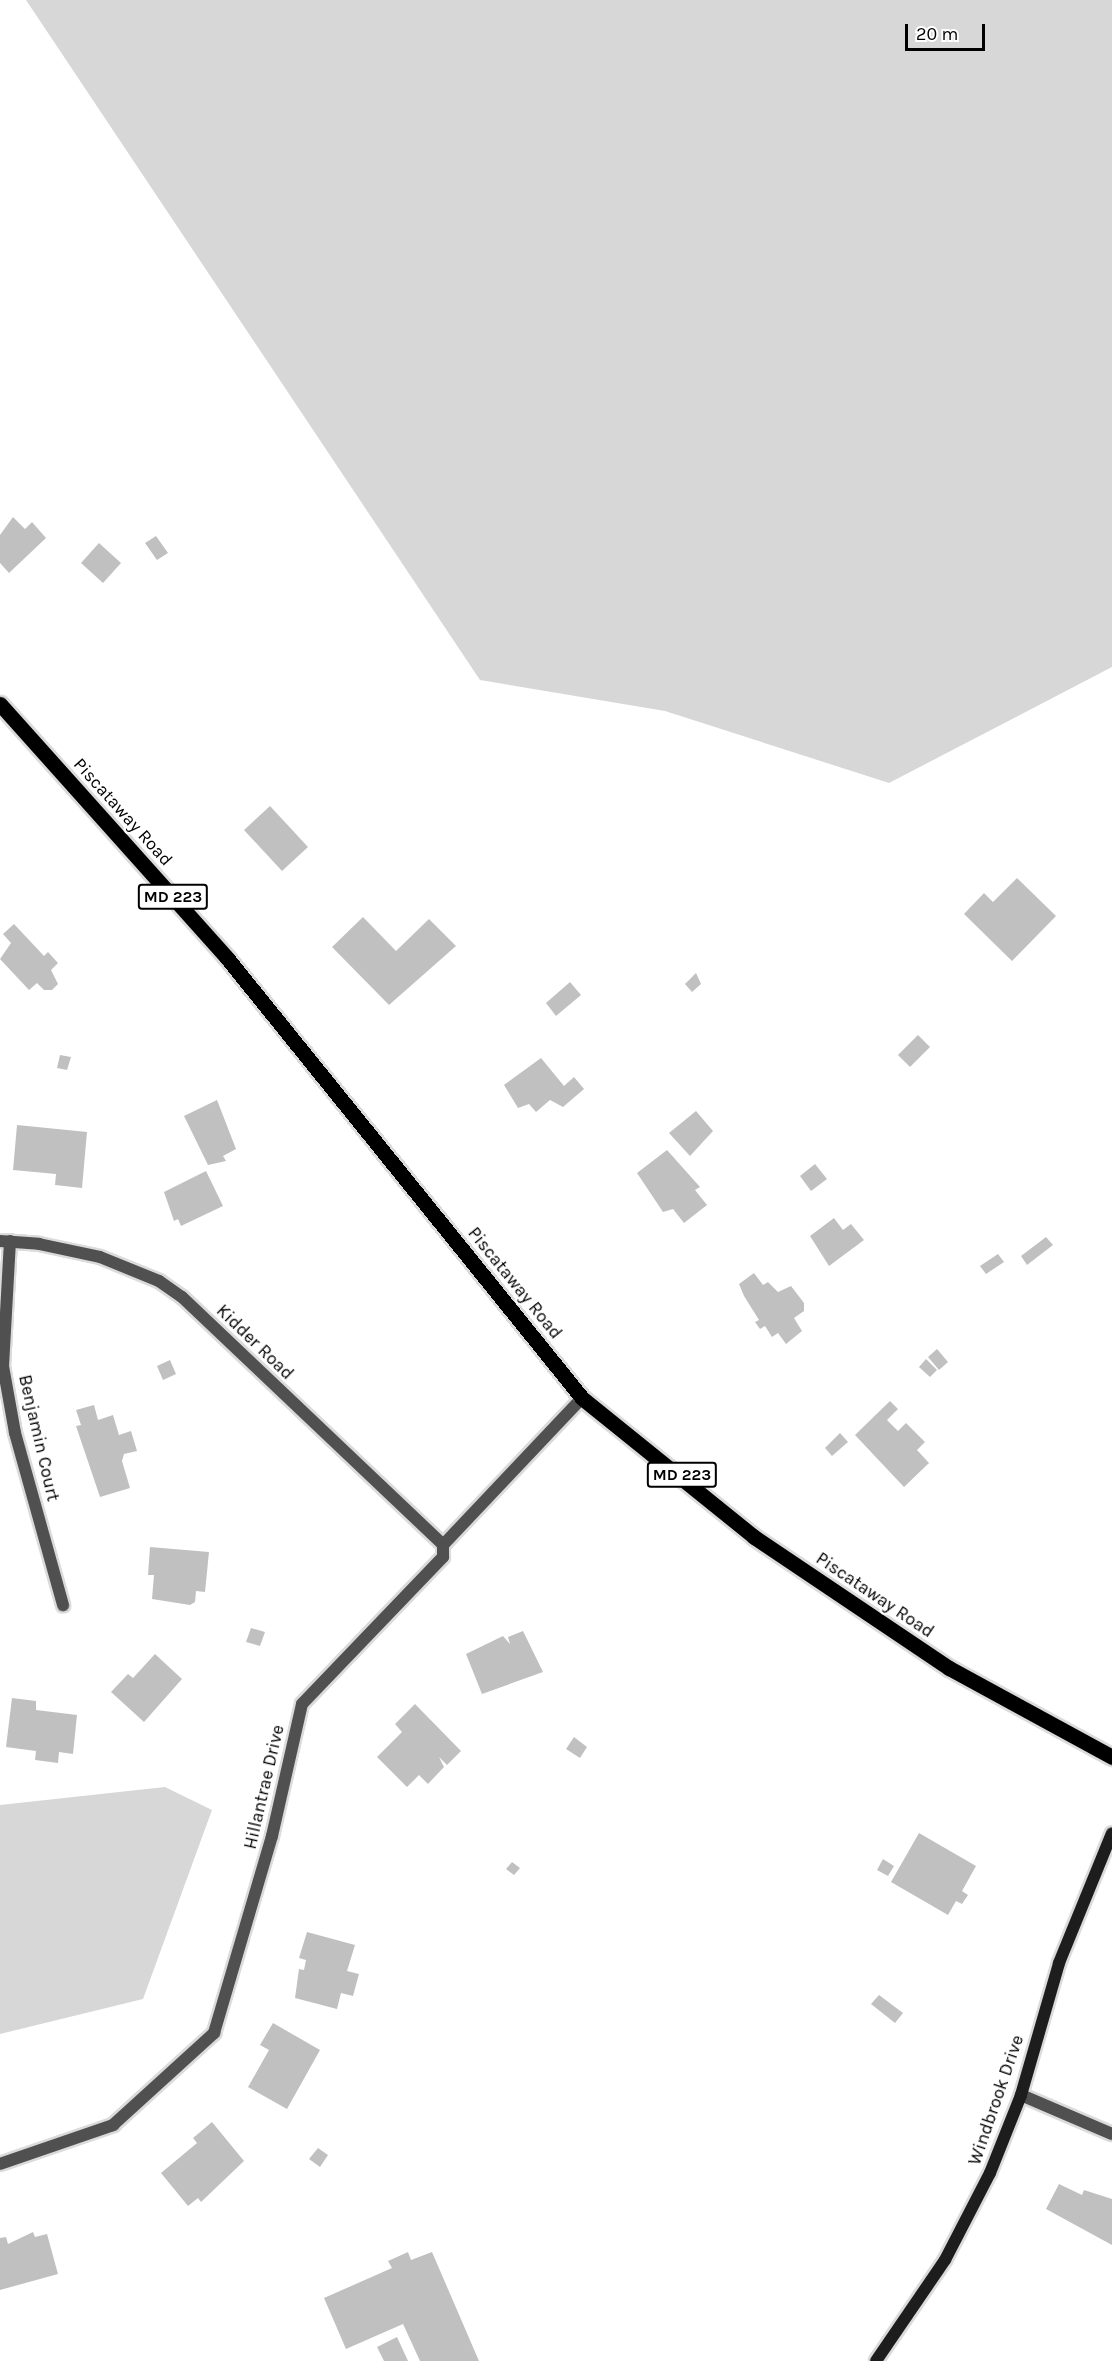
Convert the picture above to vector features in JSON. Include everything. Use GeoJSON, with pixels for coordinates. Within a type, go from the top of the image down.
{"type":"FeatureCollection","features":[{"type":"Feature","properties":{"kind":"main road","name":"Piscataway Road"},"geometry":{"type":"LineString","coordinates":[[0,705],[227,958],[582,1398],[771,1549],[949,1668],[1112,1757]]}},
{"type":"Feature","properties":{"kind":"street","name":"Kidder Road"},"geometry":{"type":"LineString","coordinates":[[5,1241],[100,1257],[159,1281],[182,1297],[443,1545]]}},
{"type":"Feature","properties":{"kind":"street","name":"Benjamin Court"},"geometry":{"type":"LineString","coordinates":[[5,1241],[3,1366],[15,1433],[63,1605]]}},
{"type":"Feature","properties":{"kind":"street","name":"Hillantrae Drive"},"geometry":{"type":"LineString","coordinates":[[0,2164],[113,2126],[214,2033],[272,1836],[302,1704],[443,1557],[443,1545],[582,1398]]}},
{"type":"Feature","properties":{"kind":"street","name":"Windbrook Drive"},"geometry":{"type":"LineString","coordinates":[[876,2361],[945,2260],[990,2173],[1021,2095],[1059,1963],[1112,1833]]}},
{"type":"Feature","properties":{"kind":"street"},"geometry":{"type":"LineString","coordinates":[[1021,2095],[1112,2134]]}},
{"type":"Feature","properties":{"kind":"shaded area"},"geometry":{"type":"Polygon","coordinates":[[[26,0],[1112,0],[1112,667],[889,783],[665,711],[480,680],[26,0]]]}},
{"type":"Feature","properties":{"kind":"shaded area"},"geometry":{"type":"Polygon","coordinates":[[[165,1787],[212,1810],[143,1999],[0,2034],[0,1805],[165,1787]]]}},
{"type":"Feature","properties":{"kind":"building"},"geometry":{"type":"Polygon","coordinates":[[[13,517],[25,529],[32,522],[46,538],[9,573],[0,563],[0,535],[13,517]]]}},
{"type":"Feature","properties":{"kind":"building"},"geometry":{"type":"Polygon","coordinates":[[[156,536],[168,553],[157,560],[145,543],[156,536]]]}},
{"type":"Feature","properties":{"kind":"building"},"geometry":{"type":"Polygon","coordinates":[[[99,543],[121,563],[103,583],[81,563],[99,543]]]}},
{"type":"Feature","properties":{"kind":"building"},"geometry":{"type":"Polygon","coordinates":[[[270,806],[308,847],[282,871],[244,830],[270,806]]]}},
{"type":"Feature","properties":{"kind":"building"},"geometry":{"type":"Polygon","coordinates":[[[1017,878],[1056,916],[1012,961],[964,914],[984,893],[993,902],[1017,878]]]}},
{"type":"Feature","properties":{"kind":"building"},"geometry":{"type":"Polygon","coordinates":[[[363,917],[396,951],[429,919],[456,946],[389,1005],[332,947],[363,917]]]}},
{"type":"Feature","properties":{"kind":"building"},"geometry":{"type":"Polygon","coordinates":[[[14,924],[44,956],[48,952],[58,963],[51,970],[58,984],[52,990],[44,990],[37,983],[29,990],[0,959],[11,943],[3,934],[14,924]]]}},
{"type":"Feature","properties":{"kind":"building"},"geometry":{"type":"Polygon","coordinates":[[[696,973],[701,984],[692,992],[685,984],[696,973]]]}},
{"type":"Feature","properties":{"kind":"building"},"geometry":{"type":"Polygon","coordinates":[[[570,982],[581,995],[556,1016],[546,1003],[570,982]]]}},
{"type":"Feature","properties":{"kind":"building"},"geometry":{"type":"Polygon","coordinates":[[[918,1035],[930,1047],[910,1067],[898,1055],[918,1035]]]}},
{"type":"Feature","properties":{"kind":"building"},"geometry":{"type":"Polygon","coordinates":[[[60,1055],[71,1057],[67,1070],[57,1068],[60,1055]]]}},
{"type":"Feature","properties":{"kind":"building"},"geometry":{"type":"Polygon","coordinates":[[[541,1058],[564,1086],[574,1077],[584,1089],[563,1107],[550,1100],[536,1112],[529,1104],[518,1108],[504,1085],[541,1058]]]}},
{"type":"Feature","properties":{"kind":"building"},"geometry":{"type":"Polygon","coordinates":[[[217,1100],[236,1149],[223,1156],[226,1161],[208,1165],[184,1116],[217,1100]]]}},
{"type":"Feature","properties":{"kind":"building"},"geometry":{"type":"Polygon","coordinates":[[[696,1111],[713,1131],[690,1156],[669,1133],[696,1111]]]}},
{"type":"Feature","properties":{"kind":"building"},"geometry":{"type":"Polygon","coordinates":[[[17,1125],[87,1132],[82,1188],[55,1185],[56,1174],[13,1170],[17,1125]]]}},
{"type":"Feature","properties":{"kind":"building"},"geometry":{"type":"Polygon","coordinates":[[[667,1150],[700,1187],[695,1190],[707,1205],[684,1223],[673,1209],[663,1212],[637,1173],[667,1150]]]}},
{"type":"Feature","properties":{"kind":"building"},"geometry":{"type":"Polygon","coordinates":[[[815,1164],[827,1179],[811,1191],[800,1176],[815,1164]]]}},
{"type":"Feature","properties":{"kind":"building"},"geometry":{"type":"Polygon","coordinates":[[[206,1171],[223,1206],[181,1226],[178,1219],[174,1221],[164,1192],[206,1171]]]}},
{"type":"Feature","properties":{"kind":"building"},"geometry":{"type":"Polygon","coordinates":[[[834,1218],[843,1230],[851,1224],[864,1240],[829,1266],[810,1236],[834,1218]]]}},
{"type":"Feature","properties":{"kind":"building"},"geometry":{"type":"Polygon","coordinates":[[[1046,1237],[1053,1245],[1027,1265],[1021,1256],[1046,1237]]]}},
{"type":"Feature","properties":{"kind":"building"},"geometry":{"type":"Polygon","coordinates":[[[998,1254],[1004,1262],[986,1274],[980,1266],[998,1254]]]}},
{"type":"Feature","properties":{"kind":"building"},"geometry":{"type":"Polygon","coordinates":[[[754,1273],[763,1285],[768,1282],[778,1292],[791,1286],[804,1303],[804,1311],[794,1318],[802,1331],[786,1344],[778,1333],[772,1337],[765,1326],[760,1329],[755,1322],[759,1320],[739,1284],[754,1273]]]}},
{"type":"Feature","properties":{"kind":"building"},"geometry":{"type":"Polygon","coordinates":[[[937,1349],[948,1362],[939,1370],[928,1357],[937,1349]]]}},
{"type":"Feature","properties":{"kind":"building"},"geometry":{"type":"Polygon","coordinates":[[[926,1359],[937,1370],[930,1377],[919,1367],[926,1359]]]}},
{"type":"Feature","properties":{"kind":"building"},"geometry":{"type":"Polygon","coordinates":[[[170,1360],[176,1374],[163,1380],[157,1366],[170,1360]]]}},
{"type":"Feature","properties":{"kind":"building"},"geometry":{"type":"Polygon","coordinates":[[[890,1401],[898,1409],[887,1420],[898,1431],[906,1423],[925,1442],[917,1450],[929,1463],[904,1487],[855,1435],[890,1401]]]}},
{"type":"Feature","properties":{"kind":"building"},"geometry":{"type":"Polygon","coordinates":[[[94,1405],[98,1420],[113,1415],[119,1435],[131,1431],[137,1451],[124,1454],[122,1461],[130,1488],[100,1497],[76,1426],[81,1425],[76,1410],[94,1405]]]}},
{"type":"Feature","properties":{"kind":"building"},"geometry":{"type":"Polygon","coordinates":[[[840,1433],[848,1442],[832,1456],[825,1448],[840,1433]]]}},
{"type":"Feature","properties":{"kind":"building"},"geometry":{"type":"Polygon","coordinates":[[[150,1547],[209,1552],[205,1592],[196,1591],[195,1602],[190,1605],[152,1599],[154,1575],[148,1575],[150,1547]]]}},
{"type":"Feature","properties":{"kind":"building"},"geometry":{"type":"Polygon","coordinates":[[[251,1628],[265,1632],[260,1646],[246,1642],[251,1628]]]}},
{"type":"Feature","properties":{"kind":"building"},"geometry":{"type":"Polygon","coordinates":[[[523,1631],[543,1672],[482,1694],[466,1654],[503,1636],[510,1644],[508,1637],[523,1631]]]}},
{"type":"Feature","properties":{"kind":"building"},"geometry":{"type":"Polygon","coordinates":[[[155,1654],[182,1679],[144,1722],[111,1692],[128,1674],[133,1678],[155,1654]]]}},
{"type":"Feature","properties":{"kind":"building"},"geometry":{"type":"Polygon","coordinates":[[[12,1698],[36,1701],[36,1710],[77,1715],[73,1754],[59,1752],[58,1763],[35,1760],[36,1751],[6,1747],[12,1698]]]}},
{"type":"Feature","properties":{"kind":"building"},"geometry":{"type":"Polygon","coordinates":[[[415,1704],[461,1751],[447,1765],[439,1757],[444,1767],[428,1784],[419,1775],[407,1787],[377,1757],[402,1732],[395,1724],[415,1704]]]}},
{"type":"Feature","properties":{"kind":"building"},"geometry":{"type":"Polygon","coordinates":[[[574,1737],[587,1747],[580,1758],[566,1749],[574,1737]]]}},
{"type":"Feature","properties":{"kind":"building"},"geometry":{"type":"Polygon","coordinates":[[[919,1833],[976,1866],[962,1891],[968,1895],[962,1904],[956,1901],[948,1915],[891,1882],[919,1833]]]}},
{"type":"Feature","properties":{"kind":"building"},"geometry":{"type":"Polygon","coordinates":[[[883,1859],[894,1866],[888,1876],[877,1870],[883,1859]]]}},
{"type":"Feature","properties":{"kind":"building"},"geometry":{"type":"Polygon","coordinates":[[[512,1862],[520,1868],[514,1875],[506,1869],[512,1862]]]}},
{"type":"Feature","properties":{"kind":"building"},"geometry":{"type":"Polygon","coordinates":[[[307,1932],[355,1945],[347,1971],[359,1974],[353,1996],[341,1993],[337,2009],[295,1998],[299,1969],[304,1970],[306,1960],[299,1958],[307,1932]]]}},
{"type":"Feature","properties":{"kind":"building"},"geometry":{"type":"Polygon","coordinates":[[[879,1995],[903,2013],[895,2023],[871,2004],[879,1995]]]}},
{"type":"Feature","properties":{"kind":"building"},"geometry":{"type":"Polygon","coordinates":[[[273,2023],[320,2050],[287,2109],[248,2087],[269,2050],[260,2045],[273,2023]]]}},
{"type":"Feature","properties":{"kind":"building"},"geometry":{"type":"Polygon","coordinates":[[[212,2122],[244,2161],[201,2202],[198,2198],[188,2206],[161,2173],[197,2143],[193,2138],[212,2122]]]}},
{"type":"Feature","properties":{"kind":"building"},"geometry":{"type":"Polygon","coordinates":[[[318,2148],[328,2155],[320,2167],[309,2159],[318,2148]]]}},
{"type":"Feature","properties":{"kind":"building"},"geometry":{"type":"Polygon","coordinates":[[[1059,2184],[1082,2195],[1084,2190],[1112,2199],[1112,2245],[1046,2209],[1059,2184]]]}},
{"type":"Feature","properties":{"kind":"building"},"geometry":{"type":"Polygon","coordinates":[[[33,2232],[35,2237],[47,2234],[58,2274],[0,2290],[0,2238],[6,2237],[8,2244],[33,2232]]]}},
{"type":"Feature","properties":{"kind":"building"},"geometry":{"type":"Polygon","coordinates":[[[408,2252],[411,2260],[432,2252],[479,2361],[420,2361],[403,2324],[346,2349],[324,2298],[392,2268],[388,2261],[408,2252]]]}},
{"type":"Feature","properties":{"kind":"building"},"geometry":{"type":"Polygon","coordinates":[[[397,2337],[408,2361],[384,2361],[377,2347],[397,2337]]]}}]}
